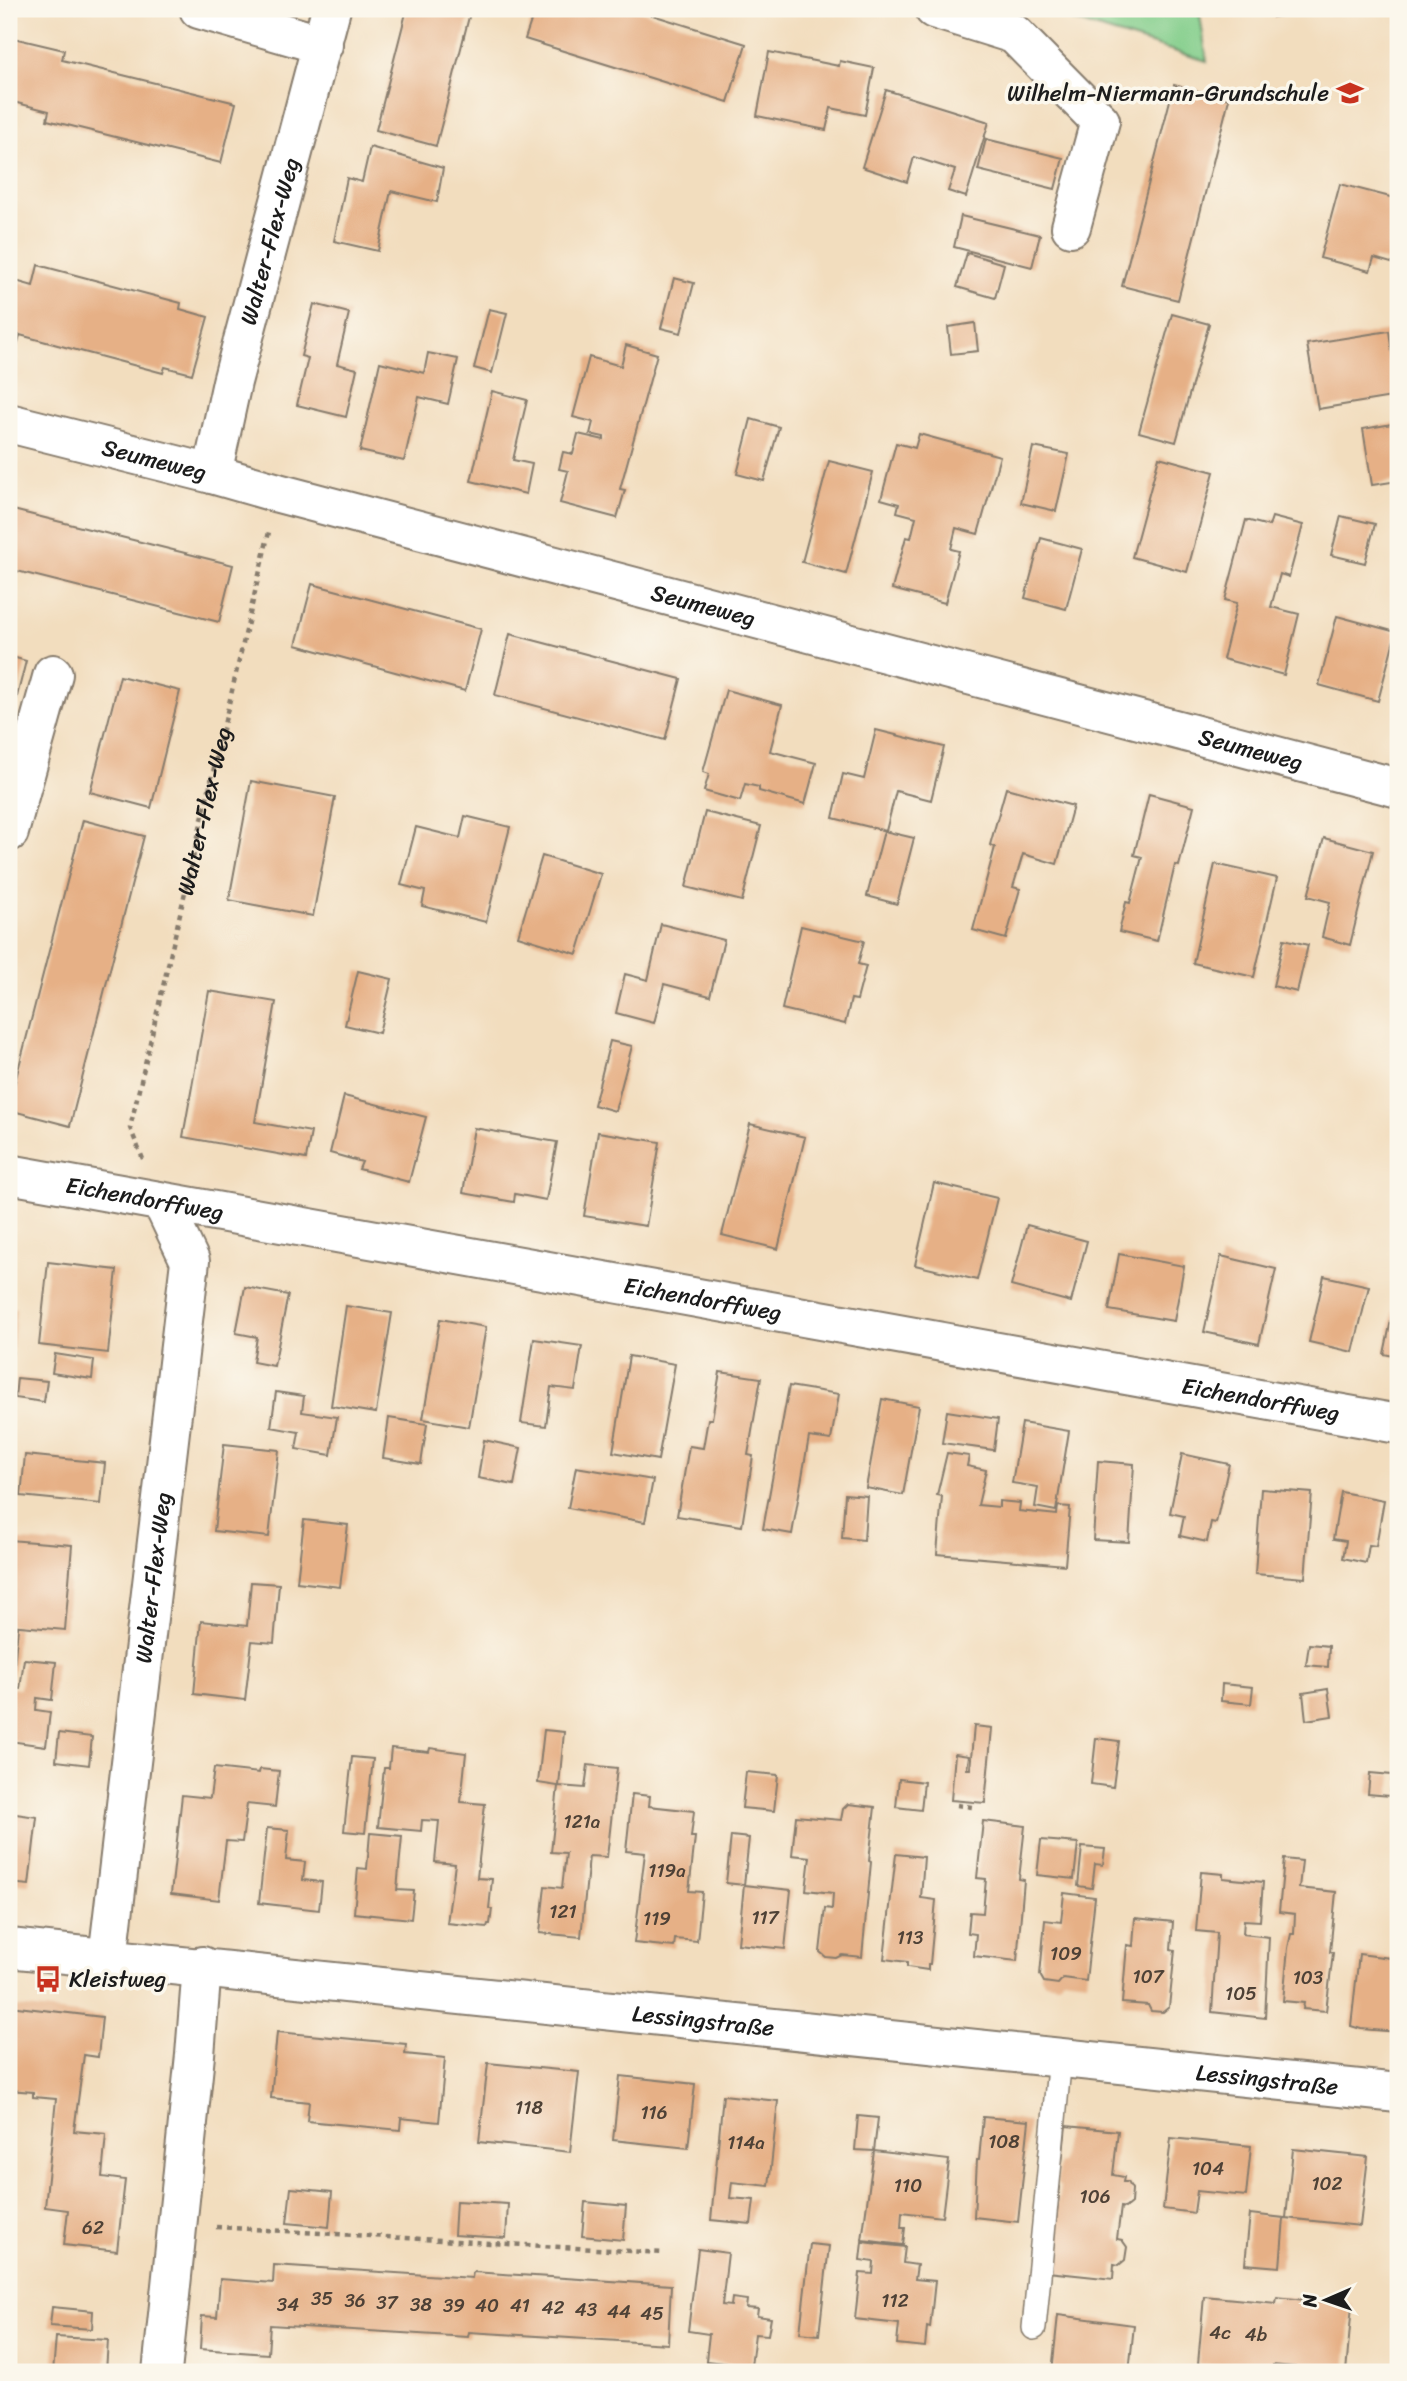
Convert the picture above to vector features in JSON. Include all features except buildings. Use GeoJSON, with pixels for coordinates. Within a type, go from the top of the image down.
{"type":"FeatureCollection","features":[{"type":"Feature","properties":{"kind":"street"},"geometry":{"type":"LineString","coordinates":[[199,9],[327,27]]}},
{"type":"Feature","properties":{"kind":"street"},"geometry":{"type":"LineString","coordinates":[[934,9],[1014,34],[1100,121],[1071,226]]}},
{"type":"Feature","properties":{"kind":"street","name":"Walter-Flex-Weg"},"geometry":{"type":"LineString","coordinates":[[212,474],[232,382],[327,27]]}},
{"type":"Feature","properties":{"kind":"street","name":"Seumeweg"},"geometry":{"type":"LineString","coordinates":[[9,423],[212,474],[278,494],[1398,788]]}},
{"type":"Feature","properties":{"kind":"street"},"geometry":{"type":"LineString","coordinates":[[9,829],[52,674]]}},
{"type":"Feature","properties":{"kind":"street","name":"Eichendorffweg"},"geometry":{"type":"LineString","coordinates":[[9,1174],[1398,1424]]}},
{"type":"Feature","properties":{"kind":"street","name":"Walter-Flex-Weg"},"geometry":{"type":"LineString","coordinates":[[108,1958],[190,1261],[162,1202]]}},
{"type":"Feature","properties":{"kind":"street","name":"Lessingstraße"},"geometry":{"type":"LineString","coordinates":[[9,1948],[202,1966],[1398,2093]]}},
{"type":"Feature","properties":{"kind":"street"},"geometry":{"type":"LineString","coordinates":[[162,2372],[202,1966]]}},
{"type":"Feature","properties":{"kind":"lane"},"geometry":{"type":"LineString","coordinates":[[1034,2328],[1060,2057]]}},
{"type":"Feature","properties":{"kind":"path","name":"Walter-Flex-Weg"},"geometry":{"type":"LineString","coordinates":[[130,1128],[278,494]]}},
{"type":"Feature","properties":{"kind":"path"},"geometry":{"type":"LineString","coordinates":[[957,1805],[972,1807]]}},
{"type":"Feature","properties":{"kind":"path"},"geometry":{"type":"LineString","coordinates":[[177,2222],[220,2228],[663,2253]]}},
{"type":"Feature","properties":{"kind":"green space"},"geometry":{"type":"Polygon","coordinates":[[[1035,9],[1199,9],[1207,61],[1035,9]]]}},
{"type":"Feature","properties":{"kind":"place","name":"Wilhelm-Niermann-Grundschule"},"geometry":{"type":"Point","coordinates":[1350,93]}},
{"type":"Feature","properties":{"kind":"place","name":"Kleistweg"},"geometry":{"type":"Point","coordinates":[48,1979]}}]}
